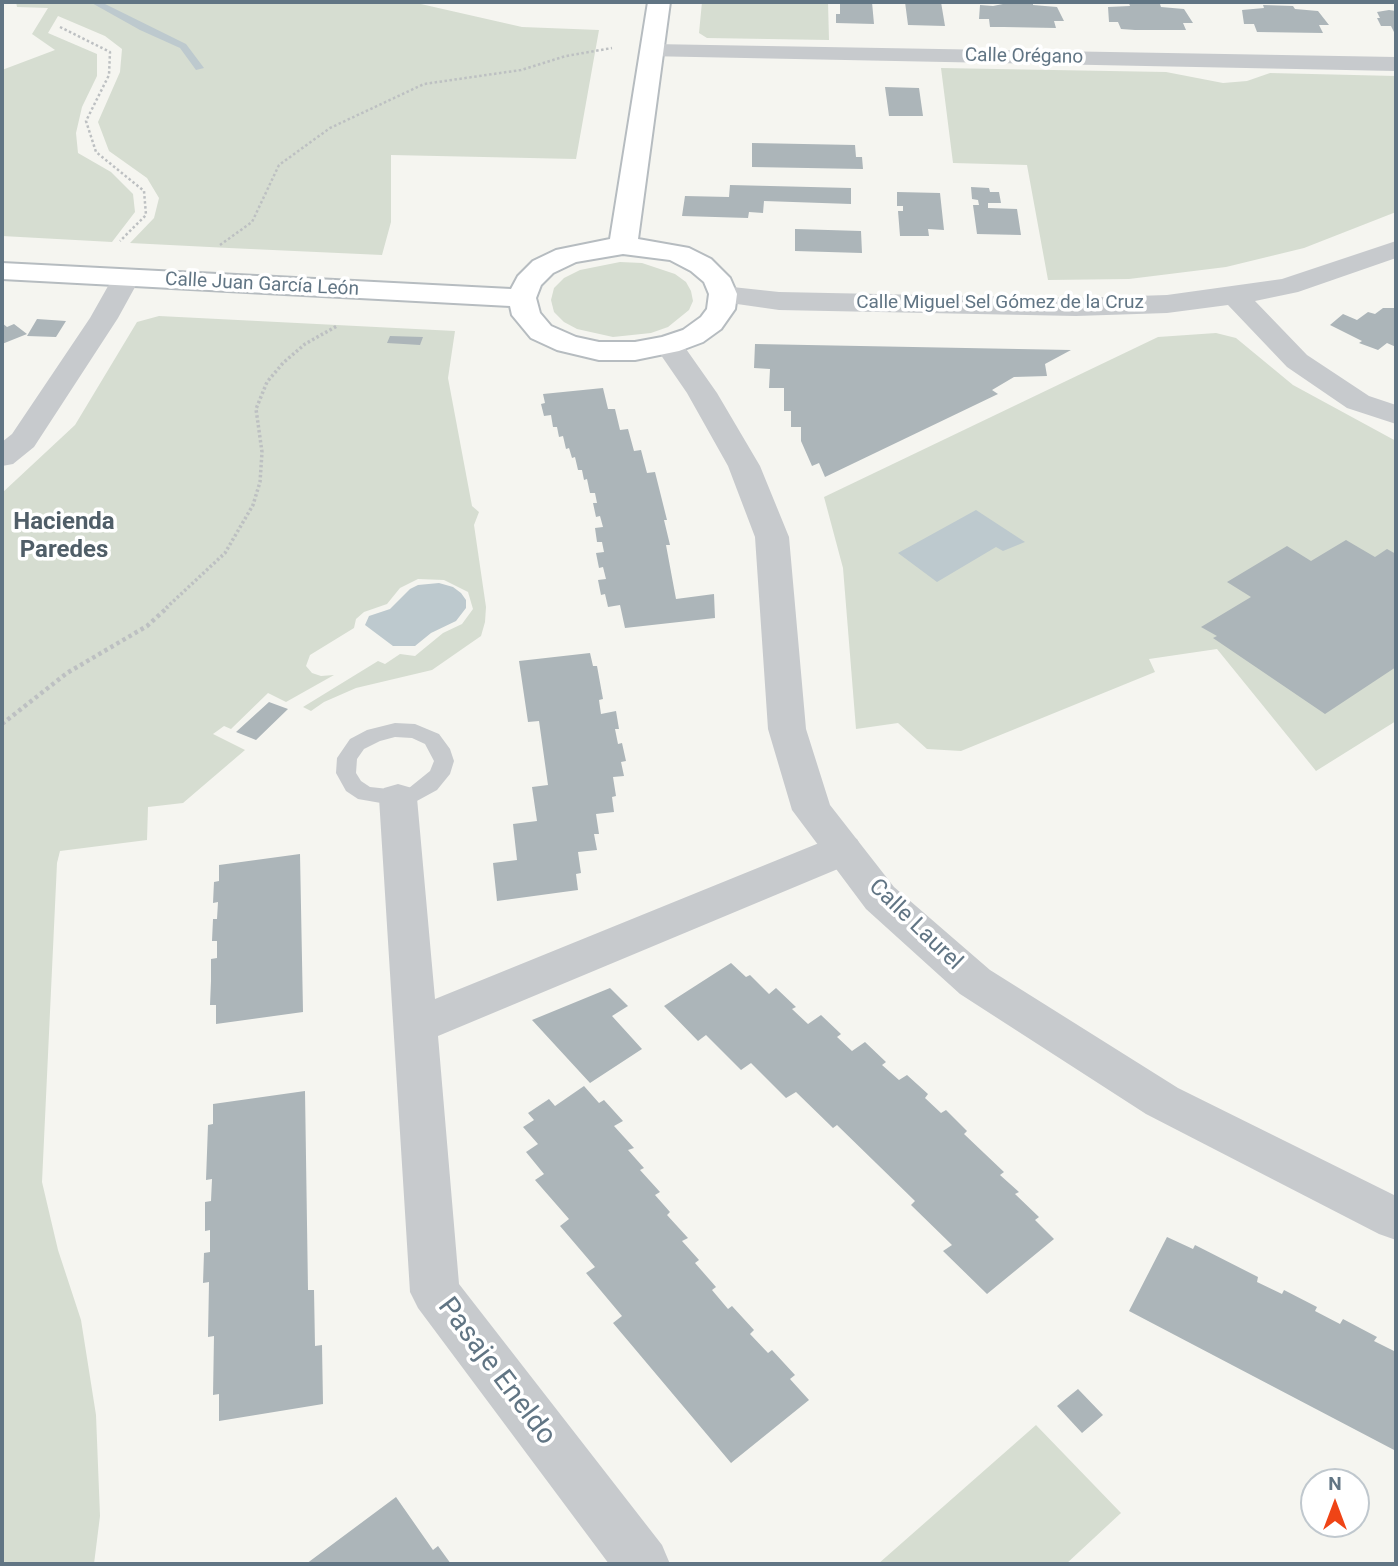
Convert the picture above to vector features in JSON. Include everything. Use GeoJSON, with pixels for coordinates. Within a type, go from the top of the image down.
{"type":"FeatureCollection","features":[{"type":"Feature","properties":{"kind":"main road"},"geometry":{"type":"LineString","coordinates":[[623,246],[659,2]]}},
{"type":"Feature","properties":{"kind":"main road"},"geometry":{"type":"LineString","coordinates":[[623,246],[652,248],[678,254],[701,265],[716,278],[723,294],[721,309],[710,323],[693,336],[669,345],[623,351],[599,351],[567,344],[541,332],[526,315],[522,298],[528,282],[543,267],[566,256],[593,249],[623,246]]}},
{"type":"Feature","properties":{"kind":"main road","name":"Calle Juan García León"},"geometry":{"type":"LineString","coordinates":[[2,271],[522,298]]}},
{"type":"Feature","properties":{"kind":"street","name":"Calle Orégano"},"geometry":{"type":"LineString","coordinates":[[653,51],[1396,64]]}},
{"type":"Feature","properties":{"kind":"street","name":"Calle Miguel Sel Gómez de la Cruz"},"geometry":{"type":"LineString","coordinates":[[723,294],[779,301],[1076,307],[1167,304],[1288,286],[1396,248]]}},
{"type":"Feature","properties":{"kind":"street"},"geometry":{"type":"LineString","coordinates":[[2,457],[23,440],[104,317],[126,278]]}},
{"type":"Feature","properties":{"kind":"street"},"geometry":{"type":"LineString","coordinates":[[1235,296],[1297,361],[1358,402],[1396,415]]}},
{"type":"Feature","properties":{"kind":"street","name":"Calle Laurel"},"geometry":{"type":"LineString","coordinates":[[669,345],[702,393],[744,466],[772,537],[787,729],[812,810],[880,898],[975,982],[1162,1101],[1396,1219]]}},
{"type":"Feature","properties":{"kind":"street","name":"Pasaje Eneldo"},"geometry":{"type":"LineString","coordinates":[[398,798],[435,1292],[642,1564]]}},
{"type":"Feature","properties":{"kind":"street"},"geometry":{"type":"LineString","coordinates":[[415,1026],[843,850]]}},
{"type":"Feature","properties":{"kind":"lane"},"geometry":{"type":"LineString","coordinates":[[395,730],[415,731],[432,739],[440,749],[444,761],[440,774],[430,785],[415,794],[398,798],[365,794],[353,786],[346,773],[347,758],[358,744],[374,735],[395,730]]}},
{"type":"Feature","properties":{"kind":"path"},"geometry":{"type":"LineString","coordinates":[[60,27],[110,52],[109,75],[86,121],[96,152],[144,191],[146,215],[85,276]]}},
{"type":"Feature","properties":{"kind":"path"},"geometry":{"type":"LineString","coordinates":[[172,281],[252,222],[279,165],[330,128],[424,84],[521,70],[566,56],[612,48]]}},
{"type":"Feature","properties":{"kind":"path"},"geometry":{"type":"LineString","coordinates":[[2,724],[67,673],[147,626],[225,553],[253,505],[260,482],[262,452],[256,410],[267,382],[283,363],[305,344],[387,291]]}},
{"type":"Feature","properties":{"kind":"shaded area"},"geometry":{"type":"Polygon","coordinates":[[[16,2],[412,2],[522,27],[599,30],[576,159],[391,155],[391,222],[382,255],[229,248],[130,243],[154,218],[159,198],[147,178],[109,151],[98,122],[120,72],[122,49],[105,36],[58,16],[48,33],[97,54],[97,76],[82,107],[76,133],[78,153],[111,172],[133,194],[135,212],[112,242],[2,236],[2,70],[55,50],[32,34],[48,8],[17,7],[16,2]]]}},
{"type":"Feature","properties":{"kind":"shaded area"},"geometry":{"type":"Polygon","coordinates":[[[702,2],[828,2],[829,40],[707,38],[699,33],[702,2]]]}},
{"type":"Feature","properties":{"kind":"shaded area"},"geometry":{"type":"Polygon","coordinates":[[[941,68],[1166,72],[1223,83],[1247,81],[1270,73],[1396,76],[1396,212],[1304,248],[1226,267],[1129,279],[1048,280],[1027,165],[953,163],[941,68]]]}},
{"type":"Feature","properties":{"kind":"shaded area"},"geometry":{"type":"Polygon","coordinates":[[[620,262],[642,263],[675,274],[686,282],[691,291],[693,301],[689,310],[668,327],[651,333],[613,337],[577,329],[554,312],[551,300],[554,288],[564,278],[580,270],[620,262]]]}},
{"type":"Feature","properties":{"kind":"shaded area"},"geometry":{"type":"Polygon","coordinates":[[[159,316],[455,331],[448,378],[472,506],[479,512],[474,525],[486,607],[485,622],[481,636],[432,670],[356,688],[311,711],[303,707],[378,661],[385,664],[400,654],[415,656],[443,633],[462,624],[473,609],[468,592],[444,580],[418,579],[400,588],[387,604],[364,612],[356,619],[354,628],[310,655],[306,666],[312,673],[321,676],[334,675],[286,702],[268,693],[231,729],[224,726],[213,734],[245,750],[183,803],[148,807],[147,840],[60,851],[57,863],[42,1182],[58,1250],[81,1320],[96,1415],[100,1516],[94,1564],[2,1564],[2,493],[75,425],[137,322],[159,316]]]}},
{"type":"Feature","properties":{"kind":"shaded area"},"geometry":{"type":"Polygon","coordinates":[[[1216,333],[1236,338],[1293,385],[1396,441],[1396,721],[1316,771],[1217,649],[1149,659],[1155,672],[961,751],[927,749],[898,723],[856,729],[843,568],[824,497],[1158,337],[1216,333]]]}},
{"type":"Feature","properties":{"kind":"shaded area"},"geometry":{"type":"Polygon","coordinates":[[[976,510],[1025,542],[1003,551],[996,547],[937,582],[898,553],[976,510]]]}},
{"type":"Feature","properties":{"kind":"shaded area"},"geometry":{"type":"Polygon","coordinates":[[[439,583],[453,587],[461,593],[466,600],[466,608],[456,621],[431,633],[415,646],[393,646],[365,625],[369,616],[390,609],[410,589],[418,585],[439,583]]]}},
{"type":"Feature","properties":{"kind":"shaded area"},"geometry":{"type":"Polygon","coordinates":[[[1036,1425],[1121,1513],[1066,1564],[878,1564],[1036,1425]]]}},
{"type":"Feature","properties":{"kind":"building"},"geometry":{"type":"Polygon","coordinates":[[[840,2],[872,2],[874,24],[836,23],[836,14],[840,14],[840,2]]]}},
{"type":"Feature","properties":{"kind":"building"},"geometry":{"type":"Polygon","coordinates":[[[905,2],[941,2],[945,26],[908,25],[905,2]]]}},
{"type":"Feature","properties":{"kind":"building"},"geometry":{"type":"Polygon","coordinates":[[[1002,2],[1033,2],[1033,5],[1057,7],[1064,21],[1054,21],[1056,28],[990,27],[989,19],[979,19],[980,5],[993,6],[1003,4],[1002,2]]]}},
{"type":"Feature","properties":{"kind":"building"},"geometry":{"type":"Polygon","coordinates":[[[1129,3],[1160,4],[1161,7],[1184,9],[1193,23],[1183,23],[1186,30],[1135,30],[1121,29],[1118,22],[1109,22],[1108,7],[1130,6],[1129,3]]]}},
{"type":"Feature","properties":{"kind":"building"},"geometry":{"type":"Polygon","coordinates":[[[1263,5],[1293,6],[1295,9],[1318,11],[1329,25],[1319,25],[1323,33],[1257,32],[1254,24],[1244,24],[1242,10],[1264,8],[1263,5]]]}},
{"type":"Feature","properties":{"kind":"building"},"geometry":{"type":"Polygon","coordinates":[[[1396,11],[1396,36],[1391,26],[1381,26],[1377,18],[1380,18],[1377,12],[1396,11]]]}},
{"type":"Feature","properties":{"kind":"building"},"geometry":{"type":"Polygon","coordinates":[[[885,87],[919,88],[923,116],[889,116],[885,87]]]}},
{"type":"Feature","properties":{"kind":"building"},"geometry":{"type":"Polygon","coordinates":[[[752,143],[855,145],[856,157],[862,157],[863,169],[752,167],[752,143]]]}},
{"type":"Feature","properties":{"kind":"building"},"geometry":{"type":"Polygon","coordinates":[[[730,185],[851,188],[851,204],[764,201],[763,213],[749,212],[748,218],[682,216],[685,196],[729,197],[730,185]]]}},
{"type":"Feature","properties":{"kind":"building"},"geometry":{"type":"Polygon","coordinates":[[[971,187],[989,188],[990,192],[999,192],[1001,203],[988,203],[988,208],[1017,209],[1021,235],[977,234],[973,205],[979,205],[978,200],[972,199],[971,187]]]}},
{"type":"Feature","properties":{"kind":"building"},"geometry":{"type":"Polygon","coordinates":[[[897,192],[940,193],[944,230],[928,229],[929,236],[900,236],[898,211],[903,211],[903,206],[897,206],[897,192]]]}},
{"type":"Feature","properties":{"kind":"building"},"geometry":{"type":"Polygon","coordinates":[[[795,229],[861,231],[862,253],[795,251],[795,229]]]}},
{"type":"Feature","properties":{"kind":"building"},"geometry":{"type":"Polygon","coordinates":[[[1383,308],[1396,308],[1396,347],[1387,343],[1378,350],[1359,343],[1362,341],[1330,325],[1343,314],[1357,320],[1368,312],[1375,314],[1383,308]]]}},
{"type":"Feature","properties":{"kind":"building"},"geometry":{"type":"Polygon","coordinates":[[[37,319],[66,321],[56,337],[27,336],[37,319]]]}},
{"type":"Feature","properties":{"kind":"building"},"geometry":{"type":"Polygon","coordinates":[[[2,323],[7,327],[14,324],[27,334],[2,344],[2,323]]]}},
{"type":"Feature","properties":{"kind":"building"},"geometry":{"type":"Polygon","coordinates":[[[390,336],[423,337],[420,345],[387,343],[390,336]]]}},
{"type":"Feature","properties":{"kind":"building"},"geometry":{"type":"Polygon","coordinates":[[[755,344],[1071,350],[1045,364],[1047,376],[1014,377],[992,390],[998,394],[825,477],[819,463],[812,466],[801,441],[801,427],[791,427],[791,411],[784,411],[784,388],[769,388],[770,369],[754,368],[755,344]]]}},
{"type":"Feature","properties":{"kind":"building"},"geometry":{"type":"Polygon","coordinates":[[[603,388],[608,409],[615,409],[620,430],[628,429],[634,451],[641,450],[647,473],[655,472],[667,520],[664,520],[670,545],[666,545],[676,599],[714,594],[715,618],[625,628],[620,605],[608,607],[605,594],[601,595],[598,580],[606,579],[603,567],[599,568],[596,553],[604,552],[602,542],[597,542],[595,528],[603,527],[600,516],[596,517],[593,503],[597,503],[595,493],[590,493],[587,479],[584,480],[582,470],[578,470],[575,457],[572,458],[569,448],[566,449],[563,436],[559,437],[557,427],[553,427],[551,415],[544,416],[541,404],[545,403],[543,394],[603,388]]]}},
{"type":"Feature","properties":{"kind":"building"},"geometry":{"type":"Polygon","coordinates":[[[1346,540],[1375,557],[1387,549],[1396,554],[1396,667],[1325,714],[1213,638],[1217,636],[1201,627],[1251,597],[1227,582],[1287,546],[1311,561],[1346,540]]]}},
{"type":"Feature","properties":{"kind":"building"},"geometry":{"type":"Polygon","coordinates":[[[590,653],[593,666],[597,666],[603,699],[599,700],[601,714],[616,711],[618,744],[622,743],[626,761],[621,762],[624,776],[613,777],[616,796],[612,797],[614,812],[596,814],[599,834],[594,834],[597,850],[578,852],[581,873],[576,874],[578,890],[497,901],[493,863],[517,860],[513,824],[537,821],[532,787],[548,785],[539,721],[528,722],[519,661],[590,653]]]}},
{"type":"Feature","properties":{"kind":"building"},"geometry":{"type":"Polygon","coordinates":[[[269,702],[288,709],[256,740],[236,732],[269,702]]]}},
{"type":"Feature","properties":{"kind":"building"},"geometry":{"type":"Polygon","coordinates":[[[300,854],[303,1012],[216,1024],[216,1005],[210,1005],[211,959],[217,958],[217,941],[212,941],[213,919],[217,919],[218,902],[213,903],[214,882],[219,881],[219,865],[300,854]]]}},
{"type":"Feature","properties":{"kind":"building"},"geometry":{"type":"Polygon","coordinates":[[[731,963],[746,977],[750,975],[769,994],[776,988],[796,1007],[792,1009],[808,1024],[821,1015],[841,1034],[837,1037],[852,1051],[865,1042],[886,1062],[882,1065],[899,1080],[907,1075],[928,1094],[925,1098],[941,1113],[946,1110],[967,1131],[964,1134],[1004,1172],[1000,1175],[1019,1192],[1015,1194],[1039,1217],[1035,1220],[1054,1239],[987,1294],[943,1251],[952,1245],[911,1205],[915,1201],[837,1125],[833,1128],[796,1092],[786,1098],[751,1063],[741,1070],[706,1035],[698,1041],[664,1006],[731,963]]]}},
{"type":"Feature","properties":{"kind":"building"},"geometry":{"type":"Polygon","coordinates":[[[610,988],[628,1006],[612,1016],[642,1049],[590,1083],[532,1020],[610,988]]]}},
{"type":"Feature","properties":{"kind":"building"},"geometry":{"type":"Polygon","coordinates":[[[584,1086],[599,1103],[604,1100],[623,1121],[614,1126],[634,1148],[628,1150],[644,1168],[640,1170],[660,1192],[655,1195],[670,1212],[667,1215],[688,1238],[682,1241],[699,1260],[695,1263],[716,1287],[712,1290],[728,1309],[732,1306],[754,1330],[750,1334],[768,1353],[772,1350],[795,1375],[790,1379],[809,1400],[731,1463],[613,1323],[622,1316],[586,1273],[595,1267],[560,1226],[569,1219],[535,1180],[544,1174],[526,1152],[538,1144],[523,1127],[534,1120],[528,1113],[549,1099],[555,1106],[584,1086]]]}},
{"type":"Feature","properties":{"kind":"building"},"geometry":{"type":"Polygon","coordinates":[[[305,1091],[308,1290],[314,1290],[315,1346],[322,1345],[323,1404],[219,1421],[219,1394],[213,1395],[214,1336],[208,1337],[209,1282],[203,1283],[204,1253],[210,1252],[210,1230],[205,1231],[205,1202],[211,1201],[212,1179],[206,1180],[208,1125],[213,1124],[213,1104],[305,1091]]]}},
{"type":"Feature","properties":{"kind":"building"},"geometry":{"type":"Polygon","coordinates":[[[1167,1237],[1193,1249],[1195,1245],[1258,1277],[1257,1282],[1282,1294],[1284,1290],[1317,1307],[1315,1311],[1340,1324],[1343,1319],[1377,1337],[1374,1341],[1396,1352],[1396,1451],[1129,1311],[1167,1237]]]}},
{"type":"Feature","properties":{"kind":"building"},"geometry":{"type":"Polygon","coordinates":[[[1078,1389],[1103,1415],[1082,1433],[1057,1406],[1078,1389]]]}},
{"type":"Feature","properties":{"kind":"building"},"geometry":{"type":"Polygon","coordinates":[[[396,1497],[433,1550],[438,1546],[451,1564],[306,1564],[396,1497]]]}},
{"type":"Feature","properties":{"kind":"waterway"},"geometry":{"type":"LineString","coordinates":[[95,2],[183,46],[199,68]]}},
{"type":"Feature","properties":{"kind":"district","name":"Hacienda Paredes"},"geometry":{"type":"Point","coordinates":[64,537]}}]}
